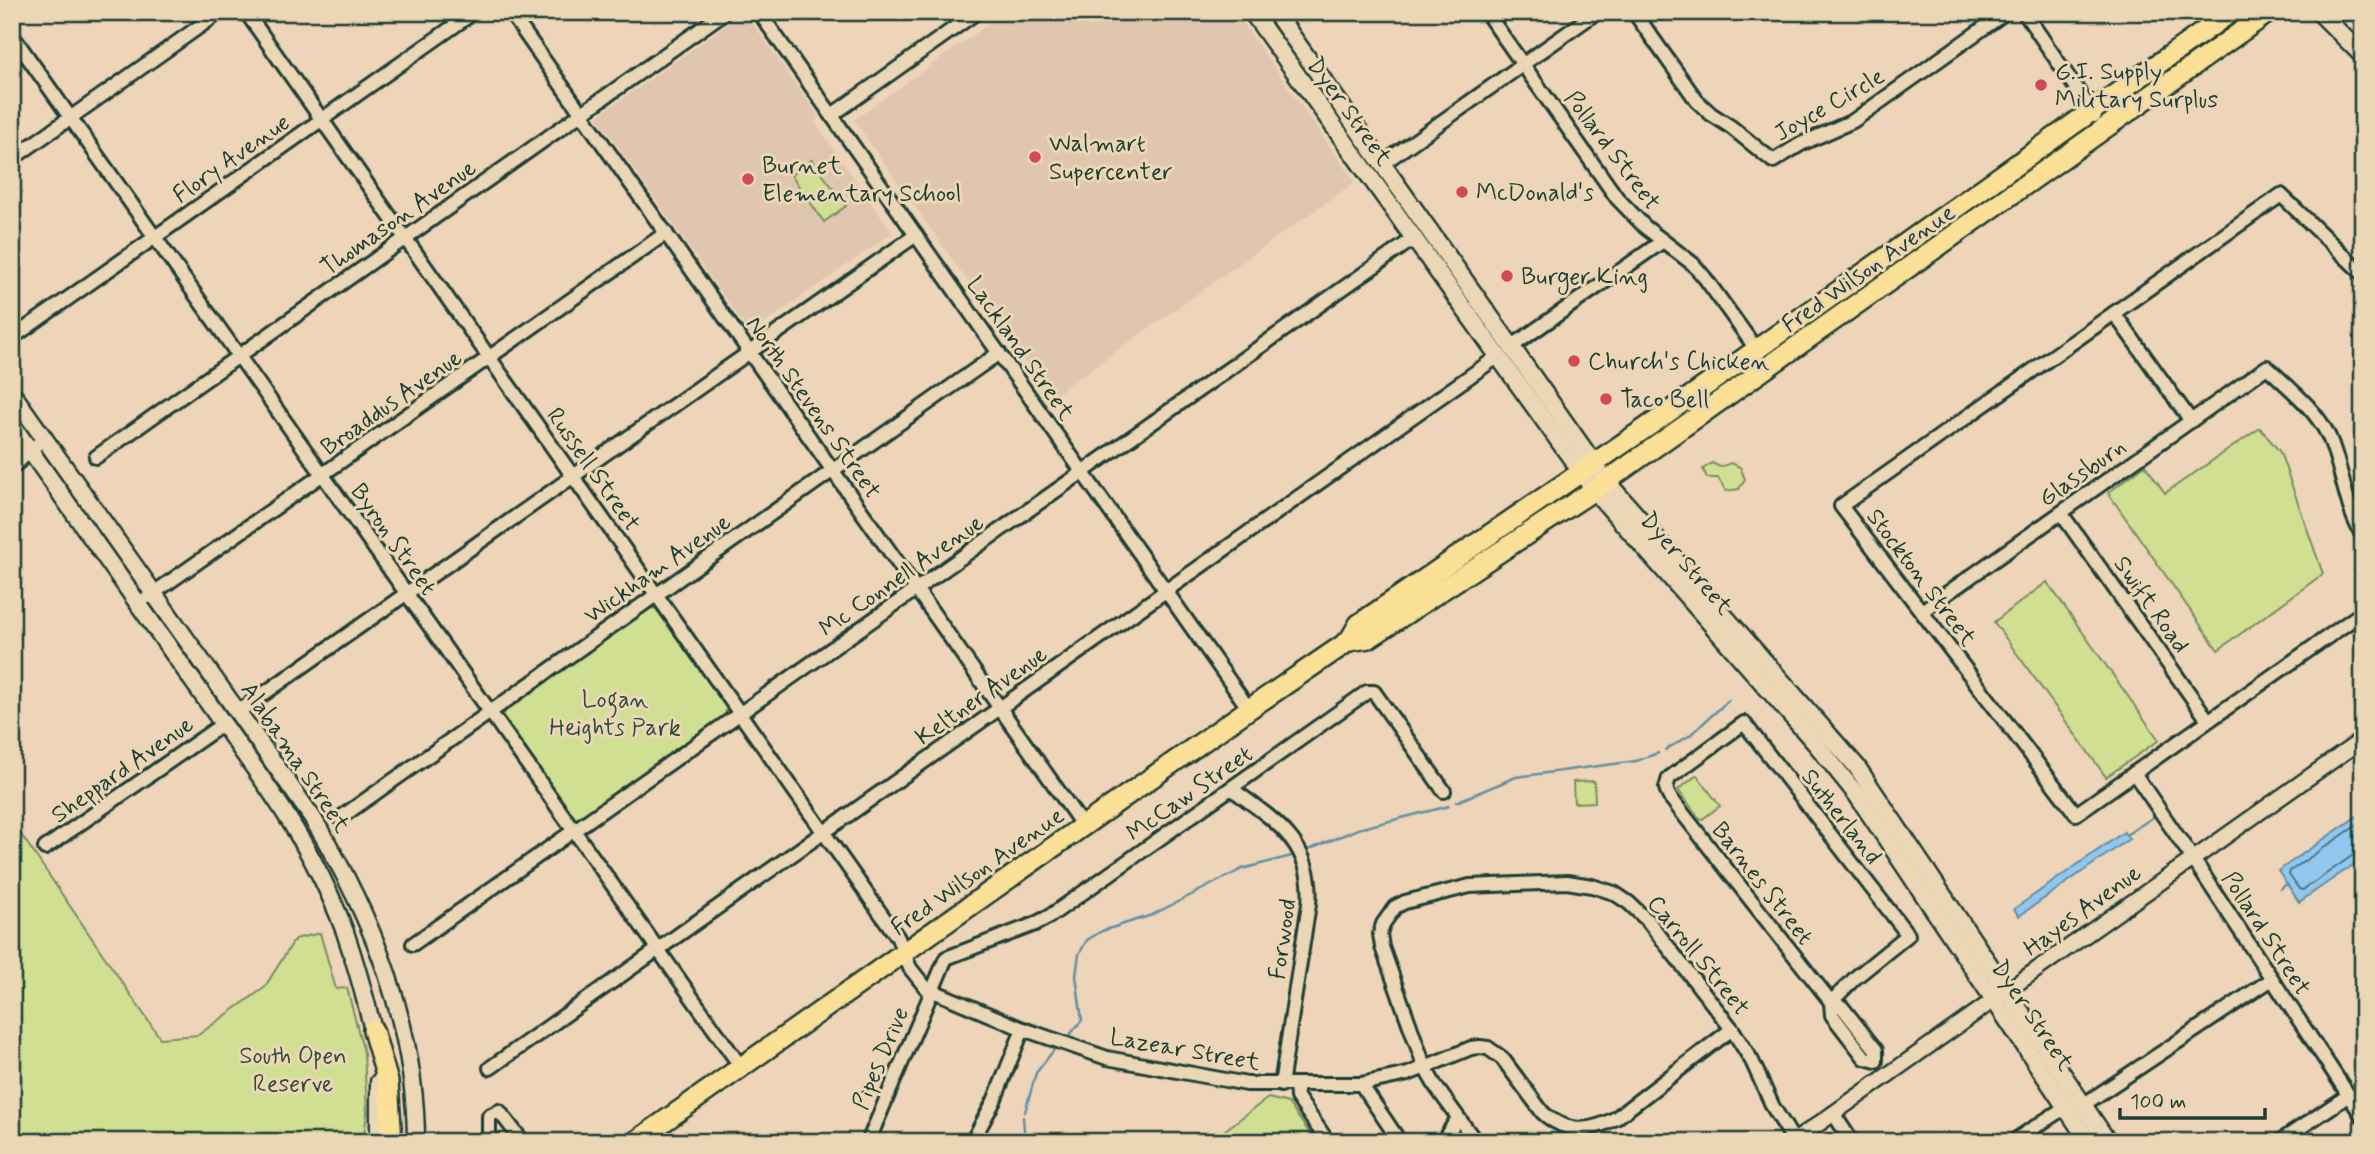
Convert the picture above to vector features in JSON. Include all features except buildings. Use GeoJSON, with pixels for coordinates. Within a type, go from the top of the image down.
{"type":"FeatureCollection","features":[{"type":"Feature","properties":{"kind":"main road","name":"Dyer Street"},"geometry":{"type":"LineString","coordinates":[[1252,12],[1475,325],[1504,352]]}},
{"type":"Feature","properties":{"kind":"main road"},"geometry":{"type":"LineString","coordinates":[[1264,12],[1280,32],[1294,40]]}},
{"type":"Feature","properties":{"kind":"main road","name":"Dyer Street"},"geometry":{"type":"LineString","coordinates":[[1275,12],[1452,265],[1504,352],[1600,486],[1844,778],[2002,996],[2076,1107],[2108,1142]]}},
{"type":"Feature","properties":{"kind":"main road","name":"Fred Wilson Avenue"},"geometry":{"type":"LineString","coordinates":[[1349,642],[1359,624],[1587,468],[2231,12]]}},
{"type":"Feature","properties":{"kind":"main road","name":"Fred Wilson Avenue"},"geometry":{"type":"LineString","coordinates":[[635,1142],[1249,709],[1349,642],[1369,638],[1600,486],[2269,12]]}},
{"type":"Feature","properties":{"kind":"main road"},"geometry":{"type":"LineString","coordinates":[[2324,14],[2363,56]]}},
{"type":"Feature","properties":{"kind":"main road"},"geometry":{"type":"LineString","coordinates":[[2189,42],[2199,62]]}},
{"type":"Feature","properties":{"kind":"main road"},"geometry":{"type":"LineString","coordinates":[[1340,136],[1349,138],[1368,162],[1374,166],[1382,164]]}},
{"type":"Feature","properties":{"kind":"main road"},"geometry":{"type":"LineString","coordinates":[[1413,239],[1423,237],[1445,263],[1452,265]]}},
{"type":"Feature","properties":{"kind":"main road","name":"Alabama Street"},"geometry":{"type":"LineString","coordinates":[[12,393],[155,592],[341,865],[372,931],[394,993],[408,1050],[415,1096],[416,1142]]}},
{"type":"Feature","properties":{"kind":"main road","name":"Alabama Street"},"geometry":{"type":"LineString","coordinates":[[12,425],[296,832],[332,899],[356,965],[373,1030],[379,1090],[379,1142]]}},
{"type":"Feature","properties":{"kind":"main road"},"geometry":{"type":"LineString","coordinates":[[373,1030],[388,1082],[392,1142]]}},
{"type":"Feature","properties":{"kind":"main road","name":"Dyer Street"},"geometry":{"type":"LineString","coordinates":[[2076,1107],[2089,1142]]}},
{"type":"Feature","properties":{"kind":"street"},"geometry":{"type":"LineString","coordinates":[[12,159],[220,12]]}},
{"type":"Feature","properties":{"kind":"street","name":"Russell Street"},"geometry":{"type":"LineString","coordinates":[[246,12],[898,938],[910,968],[926,988],[931,990]]}},
{"type":"Feature","properties":{"kind":"street","name":"Flory Avenue"},"geometry":{"type":"LineString","coordinates":[[12,338],[474,12]]}},
{"type":"Feature","properties":{"kind":"street","name":"North Stevens Street"},"geometry":{"type":"LineString","coordinates":[[510,12],[1083,826]]}},
{"type":"Feature","properties":{"kind":"street","name":"Thomason Avenue"},"geometry":{"type":"LineString","coordinates":[[96,457],[725,12]]}},
{"type":"Feature","properties":{"kind":"street","name":"Lackland Street"},"geometry":{"type":"LineString","coordinates":[[759,12],[1249,709]]}},
{"type":"Feature","properties":{"kind":"street"},"geometry":{"type":"LineString","coordinates":[[831,116],[977,12]]}},
{"type":"Feature","properties":{"kind":"street","name":"Pollard Street"},"geometry":{"type":"LineString","coordinates":[[1486,12],[1617,198],[1638,221],[1685,257],[1705,278],[1769,368]]}},
{"type":"Feature","properties":{"kind":"street"},"geometry":{"type":"LineString","coordinates":[[1382,164],[1597,12]]}},
{"type":"Feature","properties":{"kind":"street","name":"Joyce Circle"},"geometry":{"type":"LineString","coordinates":[[1634,12],[1698,101],[1773,161],[1801,144],[1853,121],[2007,12]]}},
{"type":"Feature","properties":{"kind":"street"},"geometry":{"type":"LineString","coordinates":[[2024,12],[2105,130]]}},
{"type":"Feature","properties":{"kind":"street","name":"Byron Street"},"geometry":{"type":"LineString","coordinates":[[12,35],[741,1067]]}},
{"type":"Feature","properties":{"kind":"street","name":"Stockton Street"},"geometry":{"type":"LineString","coordinates":[[2363,274],[2281,195],[1841,506],[2076,814],[2363,611]]}},
{"type":"Feature","properties":{"kind":"street","name":"Broaddus Avenue"},"geometry":{"type":"LineString","coordinates":[[139,604],[666,233]]}},
{"type":"Feature","properties":{"kind":"street"},"geometry":{"type":"LineString","coordinates":[[238,712],[916,235]]}},
{"type":"Feature","properties":{"kind":"street","name":"Mc Connell Avenue"},"geometry":{"type":"LineString","coordinates":[[413,944],[1413,239]]}},
{"type":"Feature","properties":{"kind":"street","name":"Keltner Avenue"},"geometry":{"type":"LineString","coordinates":[[490,1068],[1663,241]]}},
{"type":"Feature","properties":{"kind":"street"},"geometry":{"type":"LineString","coordinates":[[2114,313],[2191,421]]}},
{"type":"Feature","properties":{"kind":"street","name":"Wickham Avenue"},"geometry":{"type":"LineString","coordinates":[[340,818],[999,353]]}},
{"type":"Feature","properties":{"kind":"street","name":"Glassburn"},"geometry":{"type":"LineString","coordinates":[[1922,611],[2267,367],[2311,411],[2329,436],[2350,510],[2363,536]]}},
{"type":"Feature","properties":{"kind":"street"},"geometry":{"type":"LineString","coordinates":[[12,468],[45,437]]}},
{"type":"Feature","properties":{"kind":"street","name":"Swift Road"},"geometry":{"type":"LineString","coordinates":[[2061,513],[2208,720]]}},
{"type":"Feature","properties":{"kind":"street","name":"McCaw Street"},"geometry":{"type":"LineString","coordinates":[[931,990],[946,958],[1041,921],[1370,691],[1374,692],[1444,791]]}},
{"type":"Feature","properties":{"kind":"street","name":"Sutherland"},"geometry":{"type":"LineString","coordinates":[[1666,788],[1670,778],[1744,723],[1892,914],[1908,935],[1830,1002]]}},
{"type":"Feature","properties":{"kind":"street","name":"Sheppard Avenue"},"geometry":{"type":"LineString","coordinates":[[45,848],[223,724]]}},
{"type":"Feature","properties":{"kind":"street","name":"Hayes Avenue"},"geometry":{"type":"LineString","coordinates":[[1793,1141],[2363,739]]}},
{"type":"Feature","properties":{"kind":"street","name":"Pollard Street"},"geometry":{"type":"LineString","coordinates":[[2134,773],[2363,1117]]}},
{"type":"Feature","properties":{"kind":"street","name":"Barnes Street"},"geometry":{"type":"LineString","coordinates":[[1666,788],[1669,796],[1830,1002],[1842,1007],[1876,1050],[1876,1061],[1888,1074]]}},
{"type":"Feature","properties":{"kind":"street","name":"Forwood"},"geometry":{"type":"LineString","coordinates":[[1233,789],[1292,838],[1306,867],[1310,884],[1281,1085]]}},
{"type":"Feature","properties":{"kind":"street","name":"Carroll Street"},"geometry":{"type":"LineString","coordinates":[[1425,1068],[1382,947],[1381,929],[1388,915],[1400,905],[1478,884],[1576,883],[1614,893],[1648,921],[1732,1028],[1793,1141]]}},
{"type":"Feature","properties":{"kind":"street"},"geometry":{"type":"LineString","coordinates":[[2012,1142],[2057,1112],[2076,1107],[2272,979]]}},
{"type":"Feature","properties":{"kind":"street","name":"Lazear Street"},"geometry":{"type":"LineString","coordinates":[[931,990],[1023,1029],[1115,1060],[1247,1084],[1361,1084],[1425,1068],[1471,1048],[1488,1048],[1502,1058],[1551,1120],[1564,1127],[1582,1130],[1594,1128],[1616,1118],[1732,1028]]}},
{"type":"Feature","properties":{"kind":"street","name":"Pipes Drive"},"geometry":{"type":"LineString","coordinates":[[868,1142],[931,990]]}},
{"type":"Feature","properties":{"kind":"street"},"geometry":{"type":"LineString","coordinates":[[972,1142],[994,1101],[1023,1029]]}},
{"type":"Feature","properties":{"kind":"street"},"geometry":{"type":"LineString","coordinates":[[1425,1068],[1476,1142]]}},
{"type":"Feature","properties":{"kind":"street"},"geometry":{"type":"LineString","coordinates":[[1296,1084],[1299,1101],[1328,1142]]}},
{"type":"Feature","properties":{"kind":"street"},"geometry":{"type":"LineString","coordinates":[[1361,1084],[1400,1142]]}},
{"type":"Feature","properties":{"kind":"street"},"geometry":{"type":"LineString","coordinates":[[2279,1142],[2348,1095]]}},
{"type":"Feature","properties":{"kind":"street"},"geometry":{"type":"LineString","coordinates":[[489,1142],[489,1116],[499,1111],[523,1142]]}},
{"type":"Feature","properties":{"kind":"street"},"geometry":{"type":"LineString","coordinates":[[1833,1113],[1853,1142]]}},
{"type":"Feature","properties":{"kind":"street"},"geometry":{"type":"LineString","coordinates":[[1442,1142],[1458,1118]]}},
{"type":"Feature","properties":{"kind":"shaded area"},"geometry":{"type":"Polygon","coordinates":[[[1006,12],[1235,12],[1355,182],[1050,398],[854,120],[1006,12]]]}},
{"type":"Feature","properties":{"kind":"shaded area","name":"Burnet Elementary School"},"geometry":{"type":"Polygon","coordinates":[[[742,14],[746,14],[818,116],[816,124],[892,233],[750,333],[597,117],[742,14]]]}},
{"type":"Feature","properties":{"kind":"green space"},"geometry":{"type":"Polygon","coordinates":[[[812,160],[846,206],[824,222],[791,175],[812,160]]]}},
{"type":"Feature","properties":{"kind":"green space"},"geometry":{"type":"Polygon","coordinates":[[[2260,428],[2280,452],[2323,574],[2218,650],[2108,493],[2145,465],[2165,493],[2260,428]]]}},
{"type":"Feature","properties":{"kind":"green space"},"geometry":{"type":"Polygon","coordinates":[[[1712,463],[1720,467],[1731,463],[1740,467],[1745,479],[1739,489],[1726,491],[1718,478],[1707,478],[1703,469],[1712,463]]]}},
{"type":"Feature","properties":{"kind":"green space"},"geometry":{"type":"Polygon","coordinates":[[[2047,582],[2159,740],[2106,777],[1994,622],[2047,582]]]}},
{"type":"Feature","properties":{"kind":"green space","name":"Logan Heights Park"},"geometry":{"type":"Polygon","coordinates":[[[650,608],[656,609],[727,708],[725,715],[578,819],[572,818],[503,718],[505,711],[650,608]]]}},
{"type":"Feature","properties":{"kind":"green space"},"geometry":{"type":"Polygon","coordinates":[[[1697,775],[1720,806],[1701,820],[1678,790],[1697,775]]]}},
{"type":"Feature","properties":{"kind":"green space"},"geometry":{"type":"Polygon","coordinates":[[[1594,781],[1595,802],[1574,803],[1573,782],[1594,781]]]}},
{"type":"Feature","properties":{"kind":"green space","name":"South Open Reserve"},"geometry":{"type":"Polygon","coordinates":[[[12,821],[160,1038],[198,1035],[264,988],[295,939],[320,933],[336,989],[347,988],[364,1053],[367,1113],[363,1142],[12,1142],[12,821]]]}},
{"type":"Feature","properties":{"kind":"green space"},"geometry":{"type":"Polygon","coordinates":[[[1268,1098],[1288,1103],[1316,1142],[1209,1142],[1268,1098]]]}},
{"type":"Feature","properties":{"kind":"water"},"geometry":{"type":"Polygon","coordinates":[[[2363,812],[2363,858],[2299,902],[2278,871],[2363,812]]]}},
{"type":"Feature","properties":{"kind":"water"},"geometry":{"type":"Polygon","coordinates":[[[2124,832],[2129,839],[2019,916],[2014,909],[2124,832]]]}},
{"type":"Feature","properties":{"kind":"waterway"},"geometry":{"type":"LineString","coordinates":[[1665,750],[1689,736],[1729,700]]}},
{"type":"Feature","properties":{"kind":"waterway"},"geometry":{"type":"LineString","coordinates":[[1456,802],[1516,777],[1636,761],[1658,753]]}},
{"type":"Feature","properties":{"kind":"waterway"},"geometry":{"type":"LineString","coordinates":[[1303,852],[1358,829],[1449,806]]}},
{"type":"Feature","properties":{"kind":"waterway"},"geometry":{"type":"LineString","coordinates":[[2126,835],[2158,814]]}},
{"type":"Feature","properties":{"kind":"waterway"},"geometry":{"type":"LineString","coordinates":[[1069,1036],[1082,1020],[1076,976],[1079,954],[1087,940],[1102,931],[1152,915],[1242,869],[1295,855]]}},
{"type":"Feature","properties":{"kind":"waterway"},"geometry":{"type":"LineString","coordinates":[[2280,889],[2287,884]]}},
{"type":"Feature","properties":{"kind":"waterway"},"geometry":{"type":"LineString","coordinates":[[1025,1112],[1036,1073],[1057,1046]]}},
{"type":"Feature","properties":{"kind":"waterway"},"geometry":{"type":"LineString","coordinates":[[1023,1117],[1025,1142]]}},
{"type":"Feature","properties":{"kind":"place","name":"G.I. Supply Military Surplus"},"geometry":{"type":"Point","coordinates":[2041,85]}},
{"type":"Feature","properties":{"kind":"place","name":"Walmart Supercenter"},"geometry":{"type":"Point","coordinates":[1035,157]}},
{"type":"Feature","properties":{"kind":"place","name":"Burnet Elementary School"},"geometry":{"type":"Point","coordinates":[748,179]}},
{"type":"Feature","properties":{"kind":"place","name":"McDonald's"},"geometry":{"type":"Point","coordinates":[1462,192]}},
{"type":"Feature","properties":{"kind":"place","name":"Burger King"},"geometry":{"type":"Point","coordinates":[1507,276]}},
{"type":"Feature","properties":{"kind":"place","name":"Church's Chicken"},"geometry":{"type":"Point","coordinates":[1574,361]}},
{"type":"Feature","properties":{"kind":"place","name":"Taco Bell"},"geometry":{"type":"Point","coordinates":[1606,399]}}]}
